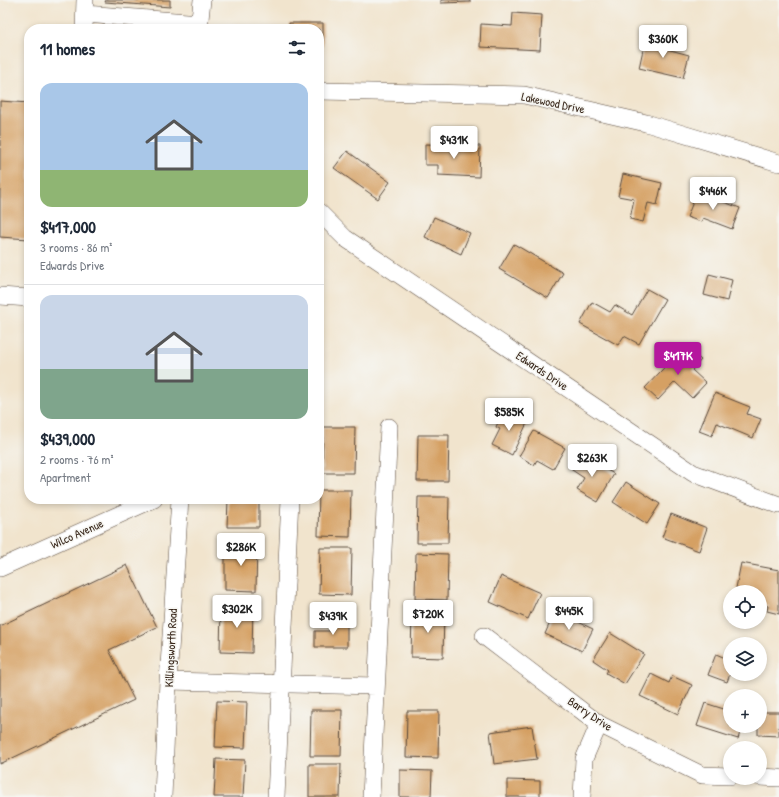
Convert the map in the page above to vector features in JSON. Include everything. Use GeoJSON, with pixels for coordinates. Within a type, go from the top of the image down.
{"type":"FeatureCollection","features":[{"type":"Feature","properties":{"kind":"street"},"geometry":{"type":"LineString","coordinates":[[200,24],[202,0]]}},
{"type":"Feature","properties":{"kind":"street"},"geometry":{"type":"LineString","coordinates":[[84,14],[181,24]]}},
{"type":"Feature","properties":{"kind":"street","name":"Lakewood Drive"},"geometry":{"type":"LineString","coordinates":[[324,90],[524,95],[646,123],[779,164]]}},
{"type":"Feature","properties":{"kind":"street","name":"Edwards Drive"},"geometry":{"type":"LineString","coordinates":[[324,217],[346,238],[693,473],[779,505]]}},
{"type":"Feature","properties":{"kind":"street"},"geometry":{"type":"LineString","coordinates":[[0,296],[24,298]]}},
{"type":"Feature","properties":{"kind":"street"},"geometry":{"type":"LineString","coordinates":[[371,797],[389,427]]}},
{"type":"Feature","properties":{"kind":"street","name":"Wilco Avenue"},"geometry":{"type":"LineString","coordinates":[[0,568],[143,504]]}},
{"type":"Feature","properties":{"kind":"street","name":"Killingsworth Road"},"geometry":{"type":"LineString","coordinates":[[163,797],[168,681],[180,504]]}},
{"type":"Feature","properties":{"kind":"street"},"geometry":{"type":"LineString","coordinates":[[276,797],[290,504]]}},
{"type":"Feature","properties":{"kind":"street","name":"Barry Drive"},"geometry":{"type":"LineString","coordinates":[[484,636],[599,724],[702,775],[723,776]]}},
{"type":"Feature","properties":{"kind":"street"},"geometry":{"type":"LineString","coordinates":[[168,681],[376,686]]}},
{"type":"Feature","properties":{"kind":"street"},"geometry":{"type":"LineString","coordinates":[[582,797],[584,759],[599,724]]}},
{"type":"Feature","properties":{"kind":"street"},"geometry":{"type":"LineString","coordinates":[[767,777],[779,778]]}},
{"type":"Feature","properties":{"kind":"building"},"geometry":{"type":"Polygon","coordinates":[[[106,0],[170,0],[170,7],[105,2],[106,0]]]}},
{"type":"Feature","properties":{"kind":"building"},"geometry":{"type":"Polygon","coordinates":[[[441,0],[470,0],[470,2],[441,3],[441,0]]]}},
{"type":"Feature","properties":{"kind":"building"},"geometry":{"type":"Polygon","coordinates":[[[513,13],[542,15],[540,50],[480,47],[481,24],[512,26],[513,13]]]}},
{"type":"Feature","properties":{"kind":"building"},"geometry":{"type":"Polygon","coordinates":[[[289,23],[323,23],[323,24],[289,23]]]}},
{"type":"Feature","properties":{"kind":"building"},"geometry":{"type":"Polygon","coordinates":[[[646,36],[665,41],[663,48],[689,55],[683,78],[639,68],[646,36]]]}},
{"type":"Feature","properties":{"kind":"building"},"geometry":{"type":"Polygon","coordinates":[[[0,101],[24,103],[24,239],[0,237],[0,101]]]}},
{"type":"Feature","properties":{"kind":"building"},"geometry":{"type":"Polygon","coordinates":[[[425,144],[480,146],[479,177],[438,175],[438,165],[425,165],[425,144]]]}},
{"type":"Feature","properties":{"kind":"building"},"geometry":{"type":"Polygon","coordinates":[[[347,151],[390,182],[378,199],[334,168],[347,151]]]}},
{"type":"Feature","properties":{"kind":"building"},"geometry":{"type":"Polygon","coordinates":[[[623,174],[662,183],[657,205],[648,203],[643,222],[630,219],[634,199],[618,196],[623,174]]]}},
{"type":"Feature","properties":{"kind":"building"},"geometry":{"type":"Polygon","coordinates":[[[697,192],[740,208],[732,229],[703,218],[701,222],[687,217],[697,192]]]}},
{"type":"Feature","properties":{"kind":"building"},"geometry":{"type":"Polygon","coordinates":[[[434,217],[470,233],[461,254],[425,237],[434,217]]]}},
{"type":"Feature","properties":{"kind":"building"},"geometry":{"type":"Polygon","coordinates":[[[514,244],[563,273],[548,298],[499,269],[514,244]]]}},
{"type":"Feature","properties":{"kind":"building"},"geometry":{"type":"Polygon","coordinates":[[[709,274],[732,280],[727,301],[704,295],[709,274]]]}},
{"type":"Feature","properties":{"kind":"building"},"geometry":{"type":"Polygon","coordinates":[[[647,289],[665,299],[639,344],[624,336],[618,345],[580,324],[592,302],[610,312],[615,305],[632,315],[647,289]]]}},
{"type":"Feature","properties":{"kind":"building"},"geometry":{"type":"Polygon","coordinates":[[[688,349],[701,360],[692,370],[706,383],[692,398],[675,382],[658,400],[645,388],[677,354],[680,357],[688,349]]]}},
{"type":"Feature","properties":{"kind":"building"},"geometry":{"type":"Polygon","coordinates":[[[715,393],[750,407],[747,414],[761,419],[753,438],[717,423],[712,436],[699,431],[715,393]]]}},
{"type":"Feature","properties":{"kind":"building"},"geometry":{"type":"Polygon","coordinates":[[[504,409],[528,421],[512,455],[492,445],[500,429],[496,427],[504,409]]]}},
{"type":"Feature","properties":{"kind":"building"},"geometry":{"type":"Polygon","coordinates":[[[324,427],[355,427],[354,473],[324,473],[324,427]]]}},
{"type":"Feature","properties":{"kind":"building"},"geometry":{"type":"Polygon","coordinates":[[[534,431],[565,448],[553,469],[537,460],[534,465],[519,456],[534,431]]]}},
{"type":"Feature","properties":{"kind":"building"},"geometry":{"type":"Polygon","coordinates":[[[418,435],[449,435],[448,481],[417,481],[418,435]]]}},
{"type":"Feature","properties":{"kind":"building"},"geometry":{"type":"Polygon","coordinates":[[[581,455],[614,474],[598,502],[577,490],[584,478],[572,470],[581,455]]]}},
{"type":"Feature","properties":{"kind":"building"},"geometry":{"type":"Polygon","coordinates":[[[626,482],[660,504],[647,524],[613,502],[626,482]]]}},
{"type":"Feature","properties":{"kind":"building"},"geometry":{"type":"Polygon","coordinates":[[[324,490],[351,490],[350,537],[318,536],[319,504],[324,504],[324,490]]]}},
{"type":"Feature","properties":{"kind":"building"},"geometry":{"type":"Polygon","coordinates":[[[418,497],[449,497],[448,543],[417,543],[418,497]]]}},
{"type":"Feature","properties":{"kind":"building"},"geometry":{"type":"Polygon","coordinates":[[[228,504],[259,504],[259,527],[227,527],[228,504]]]}},
{"type":"Feature","properties":{"kind":"building"},"geometry":{"type":"Polygon","coordinates":[[[671,514],[707,528],[699,551],[662,537],[671,514]]]}},
{"type":"Feature","properties":{"kind":"building"},"geometry":{"type":"Polygon","coordinates":[[[225,544],[257,544],[256,591],[225,590],[225,544]]]}},
{"type":"Feature","properties":{"kind":"building"},"geometry":{"type":"Polygon","coordinates":[[[320,548],[352,548],[351,595],[319,594],[320,548]]]}},
{"type":"Feature","properties":{"kind":"building"},"geometry":{"type":"Polygon","coordinates":[[[416,553],[448,554],[447,600],[415,599],[416,553]]]}},
{"type":"Feature","properties":{"kind":"building"},"geometry":{"type":"Polygon","coordinates":[[[741,563],[779,570],[779,614],[767,611],[767,585],[737,585],[741,563]]]}},
{"type":"Feature","properties":{"kind":"building"},"geometry":{"type":"Polygon","coordinates":[[[127,565],[157,627],[109,650],[134,700],[0,764],[0,626],[127,565]]]}},
{"type":"Feature","properties":{"kind":"building"},"geometry":{"type":"Polygon","coordinates":[[[501,576],[540,593],[528,619],[490,602],[501,576]]]}},
{"type":"Feature","properties":{"kind":"building"},"geometry":{"type":"Polygon","coordinates":[[[221,606],[253,606],[252,653],[220,652],[221,606]]]}},
{"type":"Feature","properties":{"kind":"building"},"geometry":{"type":"Polygon","coordinates":[[[412,611],[444,612],[443,658],[411,657],[412,611]]]}},
{"type":"Feature","properties":{"kind":"building"},"geometry":{"type":"Polygon","coordinates":[[[555,611],[593,629],[582,651],[545,634],[555,611]]]}},
{"type":"Feature","properties":{"kind":"building"},"geometry":{"type":"Polygon","coordinates":[[[331,620],[347,620],[347,647],[315,647],[315,631],[331,631],[331,620]]]}},
{"type":"Feature","properties":{"kind":"building"},"geometry":{"type":"Polygon","coordinates":[[[610,633],[644,654],[625,684],[606,673],[608,670],[593,660],[610,633]]]}},
{"type":"Feature","properties":{"kind":"building"},"geometry":{"type":"Polygon","coordinates":[[[716,654],[723,657],[723,681],[708,675],[716,654]]]}},
{"type":"Feature","properties":{"kind":"building"},"geometry":{"type":"Polygon","coordinates":[[[651,674],[669,683],[672,676],[692,685],[678,714],[640,696],[651,674]]]}},
{"type":"Feature","properties":{"kind":"building"},"geometry":{"type":"Polygon","coordinates":[[[217,701],[247,702],[245,748],[215,747],[217,701]]]}},
{"type":"Feature","properties":{"kind":"building"},"geometry":{"type":"Polygon","coordinates":[[[705,703],[723,709],[723,733],[740,733],[738,739],[697,726],[705,703]]]}},
{"type":"Feature","properties":{"kind":"building"},"geometry":{"type":"Polygon","coordinates":[[[311,710],[342,710],[341,756],[310,756],[311,710]]]}},
{"type":"Feature","properties":{"kind":"building"},"geometry":{"type":"Polygon","coordinates":[[[407,711],[439,711],[438,758],[406,757],[407,711]]]}},
{"type":"Feature","properties":{"kind":"building"},"geometry":{"type":"Polygon","coordinates":[[[767,712],[779,712],[779,736],[758,735],[758,733],[767,733],[767,712]]]}},
{"type":"Feature","properties":{"kind":"building"},"geometry":{"type":"Polygon","coordinates":[[[532,726],[537,759],[494,764],[490,732],[532,726]]]}},
{"type":"Feature","properties":{"kind":"building"},"geometry":{"type":"Polygon","coordinates":[[[216,759],[245,760],[243,797],[214,797],[216,759]]]}},
{"type":"Feature","properties":{"kind":"building"},"geometry":{"type":"Polygon","coordinates":[[[309,764],[341,764],[340,797],[309,797],[309,764]]]}},
{"type":"Feature","properties":{"kind":"building"},"geometry":{"type":"Polygon","coordinates":[[[400,770],[432,771],[431,797],[400,797],[400,770]]]}},
{"type":"Feature","properties":{"kind":"building"},"geometry":{"type":"Polygon","coordinates":[[[507,780],[540,781],[540,797],[507,797],[507,780]]]}}]}
